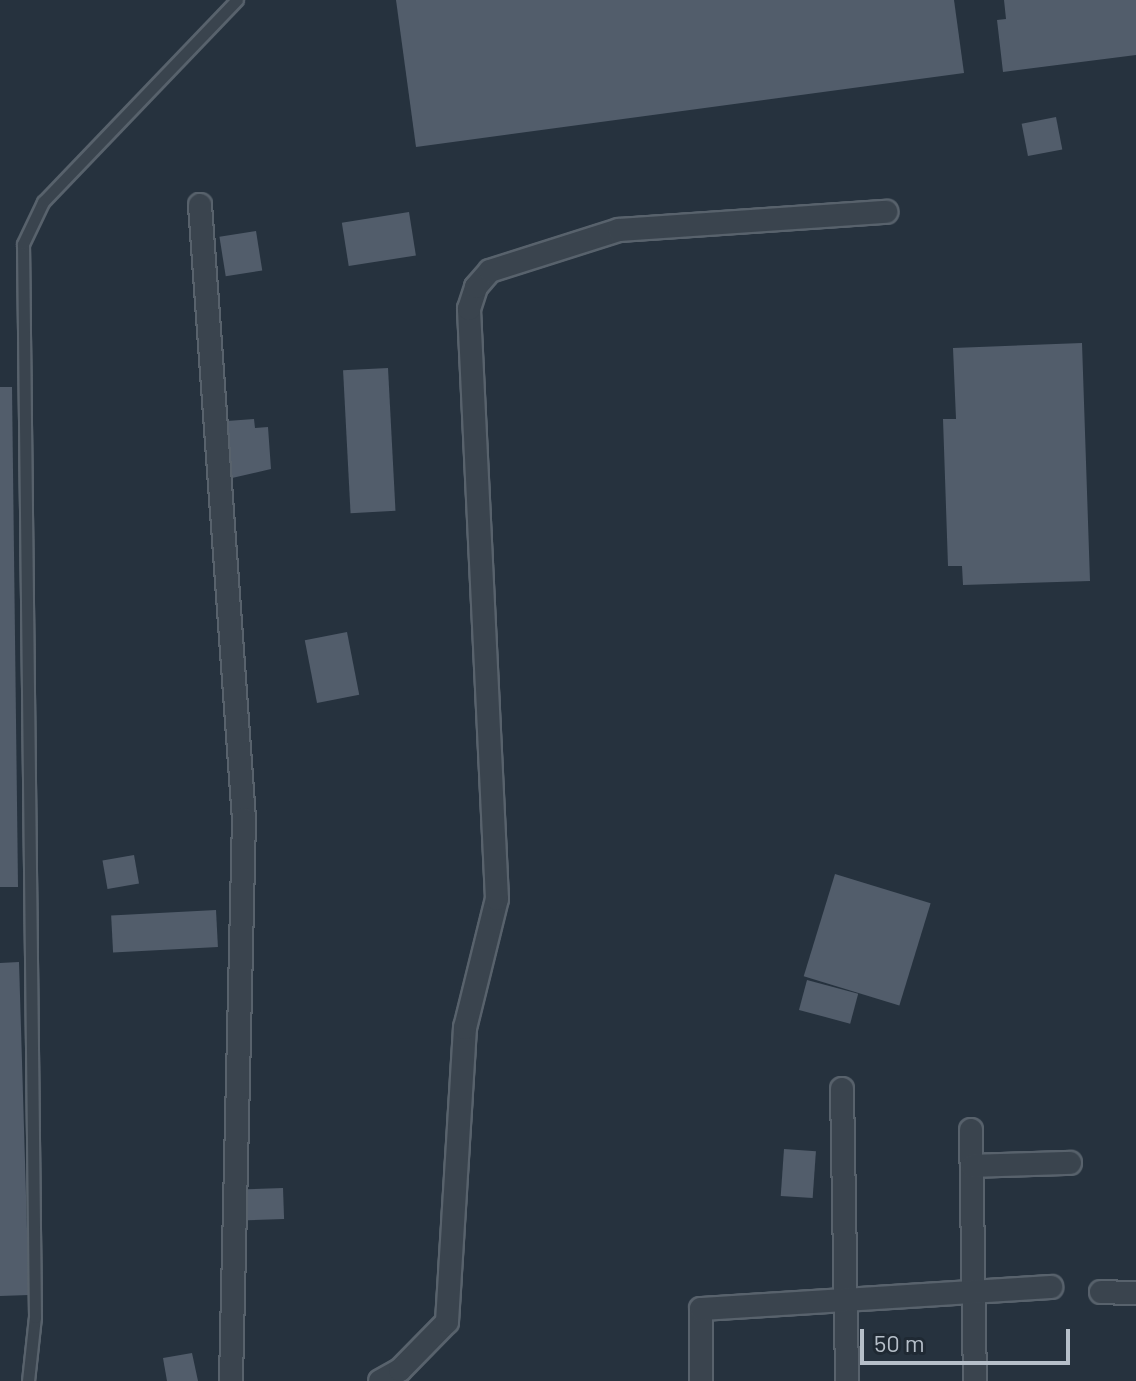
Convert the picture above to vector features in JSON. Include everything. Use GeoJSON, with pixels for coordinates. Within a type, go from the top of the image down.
{"type":"FeatureCollection","features":[{"type":"Feature","properties":{"kind":"street"},"geometry":{"type":"LineString","coordinates":[[200,205],[244,819],[231,1381]]}},
{"type":"Feature","properties":{"kind":"street"},"geometry":{"type":"LineString","coordinates":[[380,1381],[400,1370],[447,1322],[465,1028],[497,899],[469,309],[476,287],[490,271],[619,230],[886,212]]}},
{"type":"Feature","properties":{"kind":"street"},"geometry":{"type":"LineString","coordinates":[[842,1089],[847,1381]]}},
{"type":"Feature","properties":{"kind":"street"},"geometry":{"type":"LineString","coordinates":[[971,1130],[975,1381]]}},
{"type":"Feature","properties":{"kind":"street"},"geometry":{"type":"LineString","coordinates":[[972,1166],[1070,1163]]}},
{"type":"Feature","properties":{"kind":"street"},"geometry":{"type":"LineString","coordinates":[[701,1381],[701,1309],[1051,1287]]}},
{"type":"Feature","properties":{"kind":"street"},"geometry":{"type":"LineString","coordinates":[[1101,1292],[1136,1293]]}},
{"type":"Feature","properties":{"kind":"lane"},"geometry":{"type":"LineString","coordinates":[[28,1381],[35,1317],[23,244],[43,202],[237,0]]}},
{"type":"Feature","properties":{"kind":"building"},"geometry":{"type":"Polygon","coordinates":[[[396,0],[954,0],[964,73],[416,147],[396,0]]]}},
{"type":"Feature","properties":{"kind":"building"},"geometry":{"type":"Polygon","coordinates":[[[1004,0],[1136,0],[1136,55],[1003,72],[997,20],[1006,19],[1004,0]]]}},
{"type":"Feature","properties":{"kind":"building"},"geometry":{"type":"Polygon","coordinates":[[[1056,117],[1062,149],[1028,156],[1022,124],[1056,117]]]}},
{"type":"Feature","properties":{"kind":"building"},"geometry":{"type":"Polygon","coordinates":[[[409,212],[416,255],[349,266],[342,223],[409,212]]]}},
{"type":"Feature","properties":{"kind":"building"},"geometry":{"type":"Polygon","coordinates":[[[256,231],[262,271],[226,276],[219,237],[256,231]]]}},
{"type":"Feature","properties":{"kind":"building"},"geometry":{"type":"Polygon","coordinates":[[[1082,343],[1090,581],[963,585],[962,566],[948,566],[943,419],[956,419],[953,348],[1082,343]]]}},
{"type":"Feature","properties":{"kind":"building"},"geometry":{"type":"Polygon","coordinates":[[[388,368],[395,511],[351,513],[343,370],[388,368]]]}},
{"type":"Feature","properties":{"kind":"building"},"geometry":{"type":"Polygon","coordinates":[[[0,387],[12,387],[18,887],[0,887],[0,387]]]}},
{"type":"Feature","properties":{"kind":"building"},"geometry":{"type":"Polygon","coordinates":[[[254,419],[255,428],[268,427],[271,469],[232,478],[227,421],[254,419]]]}},
{"type":"Feature","properties":{"kind":"building"},"geometry":{"type":"Polygon","coordinates":[[[347,632],[359,695],[317,703],[305,640],[347,632]]]}},
{"type":"Feature","properties":{"kind":"building"},"geometry":{"type":"Polygon","coordinates":[[[134,855],[139,884],[108,889],[102,861],[134,855]]]}},
{"type":"Feature","properties":{"kind":"building"},"geometry":{"type":"Polygon","coordinates":[[[835,874],[931,903],[899,1006],[804,976],[835,874]]]}},
{"type":"Feature","properties":{"kind":"building"},"geometry":{"type":"Polygon","coordinates":[[[216,910],[218,947],[113,952],[111,915],[216,910]]]}},
{"type":"Feature","properties":{"kind":"building"},"geometry":{"type":"Polygon","coordinates":[[[19,962],[29,1295],[0,1296],[0,963],[19,962]]]}},
{"type":"Feature","properties":{"kind":"building"},"geometry":{"type":"Polygon","coordinates":[[[807,980],[858,994],[850,1024],[799,1010],[807,980]]]}},
{"type":"Feature","properties":{"kind":"building"},"geometry":{"type":"Polygon","coordinates":[[[784,1149],[816,1151],[813,1198],[781,1196],[784,1149]]]}},
{"type":"Feature","properties":{"kind":"building"},"geometry":{"type":"Polygon","coordinates":[[[283,1188],[284,1219],[239,1221],[238,1190],[283,1188]]]}},
{"type":"Feature","properties":{"kind":"building"},"geometry":{"type":"Polygon","coordinates":[[[192,1353],[198,1381],[167,1381],[163,1358],[192,1353]]]}}]}
